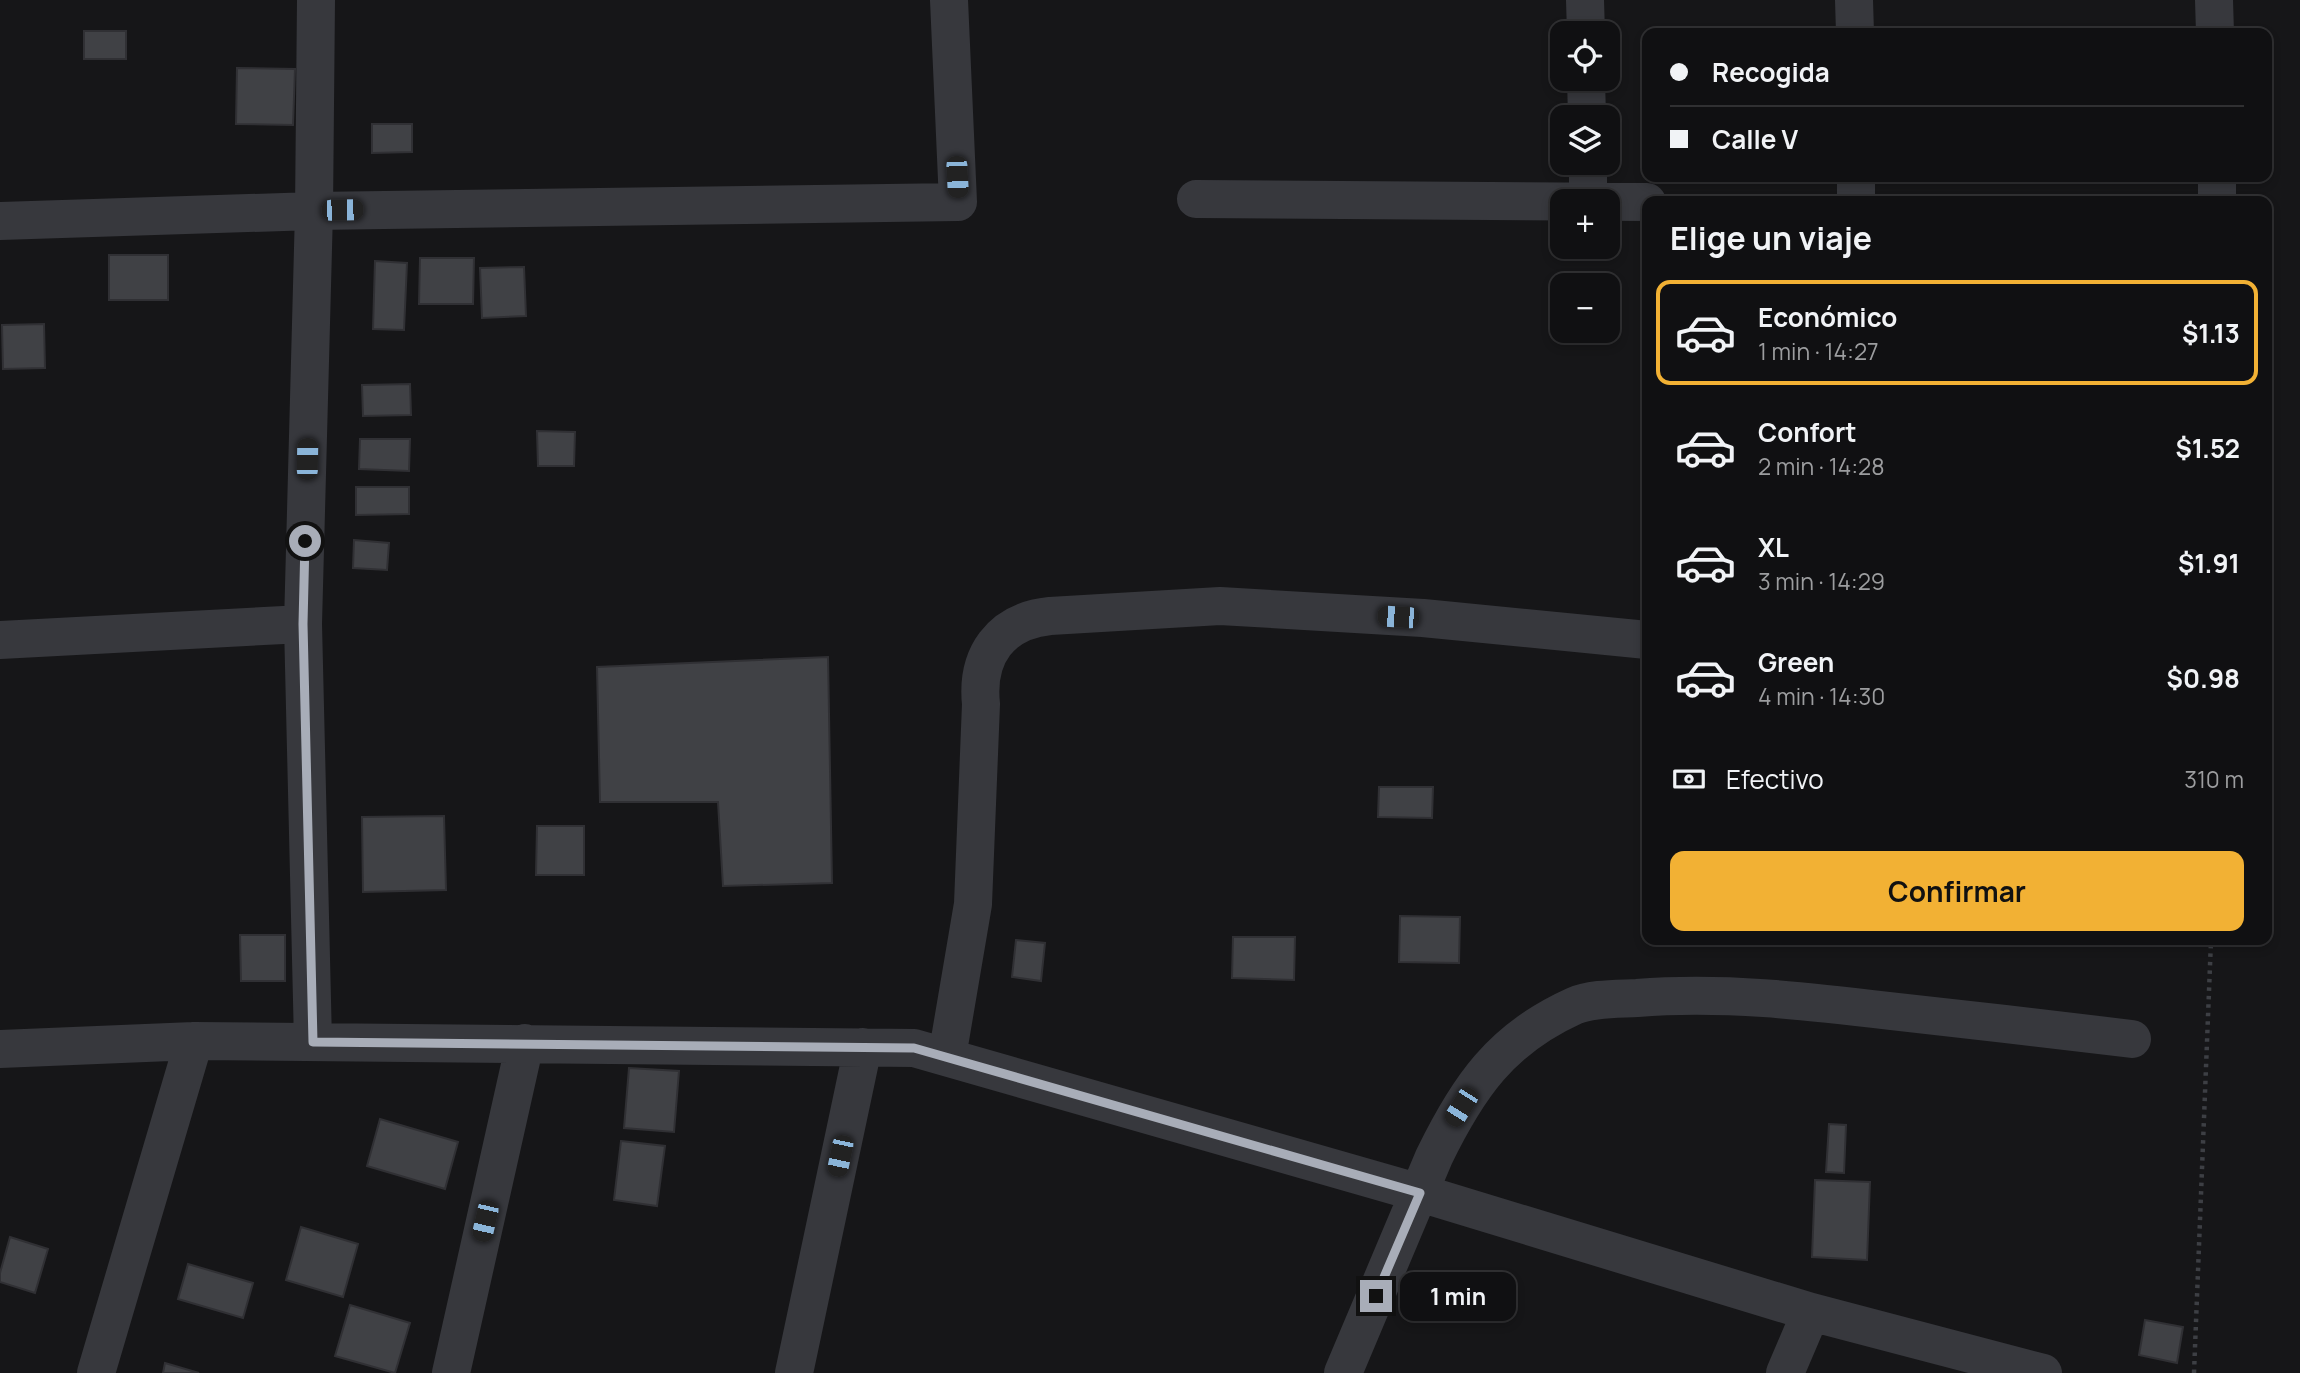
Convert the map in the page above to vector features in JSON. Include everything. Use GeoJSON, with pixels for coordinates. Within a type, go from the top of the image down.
{"type":"FeatureCollection","features":[{"type":"Feature","properties":{"kind":"street"},"geometry":{"type":"LineString","coordinates":[[313,1042],[303,624],[314,211],[316,0]]}},
{"type":"Feature","properties":{"kind":"street"},"geometry":{"type":"LineString","coordinates":[[0,221],[314,211],[958,202],[948,0]]}},
{"type":"Feature","properties":{"kind":"street"},"geometry":{"type":"LineString","coordinates":[[1586,0],[1586,21]]}},
{"type":"Feature","properties":{"kind":"street"},"geometry":{"type":"LineString","coordinates":[[1854,0],[1855,28]]}},
{"type":"Feature","properties":{"kind":"street"},"geometry":{"type":"LineString","coordinates":[[2214,0],[2215,28]]}},
{"type":"Feature","properties":{"kind":"street"},"geometry":{"type":"LineString","coordinates":[[1196,199],[1550,201]]}},
{"type":"Feature","properties":{"kind":"street"},"geometry":{"type":"LineString","coordinates":[[1620,202],[1642,202]]}},
{"type":"Feature","properties":{"kind":"street"},"geometry":{"type":"LineString","coordinates":[[947,1058],[974,904],[980,679],[987,655],[997,640],[1010,629],[1022,622],[1042,617],[1220,606],[1423,618],[1642,640]]}},
{"type":"Feature","properties":{"kind":"street"},"geometry":{"type":"LineString","coordinates":[[0,640],[303,624]]}},
{"type":"Feature","properties":{"kind":"street"},"geometry":{"type":"LineString","coordinates":[[1343,1373],[1450,1124],[1472,1089],[1500,1054],[1541,1023],[1577,1004],[1684,994],[1778,998],[2132,1039]]}},
{"type":"Feature","properties":{"kind":"street"},"geometry":{"type":"LineString","coordinates":[[96,1373],[194,1041]]}},
{"type":"Feature","properties":{"kind":"street"},"geometry":{"type":"LineString","coordinates":[[0,1049],[194,1041],[914,1048],[1420,1193],[1811,1312],[2043,1373]]}},
{"type":"Feature","properties":{"kind":"street"},"geometry":{"type":"LineString","coordinates":[[451,1373],[524,1043]]}},
{"type":"Feature","properties":{"kind":"street"},"geometry":{"type":"LineString","coordinates":[[794,1373],[863,1047]]}},
{"type":"Feature","properties":{"kind":"street"},"geometry":{"type":"LineString","coordinates":[[1785,1373],[1811,1312]]}},
{"type":"Feature","properties":{"kind":"path"},"geometry":{"type":"LineString","coordinates":[[2194,1373],[2211,945]]}},
{"type":"Feature","properties":{"kind":"building"},"geometry":{"type":"Polygon","coordinates":[[[84,31],[126,31],[126,59],[84,59],[84,31]]]}},
{"type":"Feature","properties":{"kind":"building"},"geometry":{"type":"Polygon","coordinates":[[[237,68],[295,69],[293,125],[236,124],[237,68]]]}},
{"type":"Feature","properties":{"kind":"building"},"geometry":{"type":"Polygon","coordinates":[[[372,124],[412,124],[412,152],[372,153],[372,124]]]}},
{"type":"Feature","properties":{"kind":"building"},"geometry":{"type":"Polygon","coordinates":[[[109,255],[168,255],[168,300],[109,300],[109,255]]]}},
{"type":"Feature","properties":{"kind":"building"},"geometry":{"type":"Polygon","coordinates":[[[420,258],[474,258],[473,304],[419,304],[420,258]]]}},
{"type":"Feature","properties":{"kind":"building"},"geometry":{"type":"Polygon","coordinates":[[[375,261],[407,263],[404,330],[373,329],[375,261]]]}},
{"type":"Feature","properties":{"kind":"building"},"geometry":{"type":"Polygon","coordinates":[[[524,267],[526,316],[482,318],[480,268],[524,267]]]}},
{"type":"Feature","properties":{"kind":"building"},"geometry":{"type":"Polygon","coordinates":[[[44,324],[45,368],[3,369],[2,325],[44,324]]]}},
{"type":"Feature","properties":{"kind":"building"},"geometry":{"type":"Polygon","coordinates":[[[410,384],[411,415],[363,416],[362,385],[410,384]]]}},
{"type":"Feature","properties":{"kind":"building"},"geometry":{"type":"Polygon","coordinates":[[[537,431],[575,432],[574,466],[538,466],[537,431]]]}},
{"type":"Feature","properties":{"kind":"building"},"geometry":{"type":"Polygon","coordinates":[[[360,439],[410,439],[409,471],[359,469],[360,439]]]}},
{"type":"Feature","properties":{"kind":"building"},"geometry":{"type":"Polygon","coordinates":[[[356,487],[409,487],[409,514],[356,515],[356,487]]]}},
{"type":"Feature","properties":{"kind":"building"},"geometry":{"type":"Polygon","coordinates":[[[354,540],[389,543],[387,570],[353,568],[354,540]]]}},
{"type":"Feature","properties":{"kind":"building"},"geometry":{"type":"Polygon","coordinates":[[[828,657],[832,883],[723,886],[718,802],[600,802],[597,667],[828,657]]]}},
{"type":"Feature","properties":{"kind":"building"},"geometry":{"type":"Polygon","coordinates":[[[1379,787],[1433,787],[1432,818],[1378,817],[1379,787]]]}},
{"type":"Feature","properties":{"kind":"building"},"geometry":{"type":"Polygon","coordinates":[[[444,816],[446,890],[363,892],[362,817],[444,816]]]}},
{"type":"Feature","properties":{"kind":"building"},"geometry":{"type":"Polygon","coordinates":[[[537,826],[584,826],[584,875],[536,875],[537,826]]]}},
{"type":"Feature","properties":{"kind":"building"},"geometry":{"type":"Polygon","coordinates":[[[1400,916],[1460,917],[1459,963],[1399,962],[1400,916]]]}},
{"type":"Feature","properties":{"kind":"building"},"geometry":{"type":"Polygon","coordinates":[[[240,935],[285,935],[285,981],[241,981],[240,935]]]}},
{"type":"Feature","properties":{"kind":"building"},"geometry":{"type":"Polygon","coordinates":[[[1233,937],[1295,937],[1294,980],[1232,978],[1233,937]]]}},
{"type":"Feature","properties":{"kind":"building"},"geometry":{"type":"Polygon","coordinates":[[[1016,940],[1045,943],[1041,981],[1012,977],[1016,940]]]}},
{"type":"Feature","properties":{"kind":"building"},"geometry":{"type":"Polygon","coordinates":[[[629,1068],[679,1071],[674,1132],[624,1128],[629,1068]]]}},
{"type":"Feature","properties":{"kind":"building"},"geometry":{"type":"Polygon","coordinates":[[[380,1119],[458,1142],[445,1189],[367,1166],[380,1119]]]}},
{"type":"Feature","properties":{"kind":"building"},"geometry":{"type":"Polygon","coordinates":[[[1829,1124],[1846,1125],[1844,1173],[1826,1172],[1829,1124]]]}},
{"type":"Feature","properties":{"kind":"building"},"geometry":{"type":"Polygon","coordinates":[[[621,1141],[665,1146],[657,1206],[614,1200],[621,1141]]]}},
{"type":"Feature","properties":{"kind":"building"},"geometry":{"type":"Polygon","coordinates":[[[1815,1180],[1870,1182],[1867,1260],[1812,1257],[1815,1180]]]}},
{"type":"Feature","properties":{"kind":"building"},"geometry":{"type":"Polygon","coordinates":[[[301,1227],[358,1244],[343,1297],[286,1280],[301,1227]]]}},
{"type":"Feature","properties":{"kind":"building"},"geometry":{"type":"Polygon","coordinates":[[[10,1237],[48,1249],[35,1293],[0,1282],[10,1237]]]}},
{"type":"Feature","properties":{"kind":"building"},"geometry":{"type":"Polygon","coordinates":[[[188,1264],[253,1283],[243,1318],[178,1299],[188,1264]]]}},
{"type":"Feature","properties":{"kind":"building"},"geometry":{"type":"Polygon","coordinates":[[[350,1305],[410,1323],[395,1373],[335,1356],[350,1305]]]}},
{"type":"Feature","properties":{"kind":"building"},"geometry":{"type":"Polygon","coordinates":[[[2145,1320],[2183,1327],[2177,1363],[2139,1355],[2145,1320]]]}},
{"type":"Feature","properties":{"kind":"building"},"geometry":{"type":"Polygon","coordinates":[[[165,1363],[199,1373],[163,1373],[165,1363]]]}},
{"type":"Feature","properties":{"kind":"route"},"geometry":{"type":"LineString","coordinates":[[305,541],[303,624],[313,1042],[914,1048],[1420,1193],[1376,1296]]}}]}
